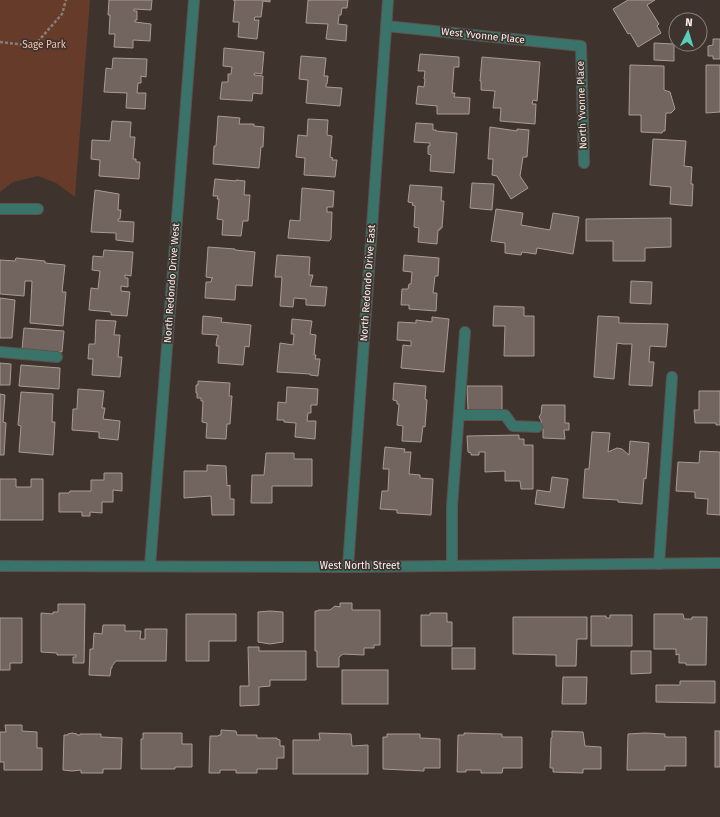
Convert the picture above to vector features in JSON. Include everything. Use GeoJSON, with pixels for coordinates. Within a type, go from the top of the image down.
{"type":"FeatureCollection","features":[{"type":"Feature","properties":{"kind":"street","name":"North Redondo Drive West"},"geometry":{"type":"LineString","coordinates":[[150,566],[194,0]]}},
{"type":"Feature","properties":{"kind":"street","name":"North Redondo Drive East"},"geometry":{"type":"LineString","coordinates":[[348,567],[388,0]]}},
{"type":"Feature","properties":{"kind":"street","name":"West Yvonne Place"},"geometry":{"type":"LineString","coordinates":[[386,26],[581,46]]}},
{"type":"Feature","properties":{"kind":"street","name":"North Yvonne Place"},"geometry":{"type":"LineString","coordinates":[[581,46],[584,163]]}},
{"type":"Feature","properties":{"kind":"street"},"geometry":{"type":"LineString","coordinates":[[0,209],[38,209]]}},
{"type":"Feature","properties":{"kind":"street"},"geometry":{"type":"LineString","coordinates":[[452,566],[452,506],[465,332]]}},
{"type":"Feature","properties":{"kind":"street"},"geometry":{"type":"LineString","coordinates":[[0,352],[57,357]]}},
{"type":"Feature","properties":{"kind":"street"},"geometry":{"type":"LineString","coordinates":[[659,564],[672,377]]}},
{"type":"Feature","properties":{"kind":"street"},"geometry":{"type":"LineString","coordinates":[[459,415],[505,415],[514,426],[537,427]]}},
{"type":"Feature","properties":{"kind":"street","name":"West North Street"},"geometry":{"type":"LineString","coordinates":[[0,566],[348,567],[720,564]]}},
{"type":"Feature","properties":{"kind":"path"},"geometry":{"type":"LineString","coordinates":[[0,42],[34,46],[62,14],[66,0]]}},
{"type":"Feature","properties":{"kind":"green space","name":"Sage Park"},"geometry":{"type":"Polygon","coordinates":[[[0,0],[90,0],[75,197],[56,183],[38,176],[13,182],[0,192],[0,0]]]}},
{"type":"Feature","properties":{"kind":"building"},"geometry":{"type":"Polygon","coordinates":[[[109,0],[152,0],[151,10],[134,9],[134,11],[137,11],[137,20],[135,20],[135,22],[151,24],[150,41],[133,40],[133,48],[114,47],[115,34],[109,34],[109,0]]]}},
{"type":"Feature","properties":{"kind":"building"},"geometry":{"type":"Polygon","coordinates":[[[235,0],[270,0],[270,2],[263,1],[261,17],[255,17],[254,20],[259,20],[257,39],[238,37],[239,22],[233,22],[235,0]]]}},
{"type":"Feature","properties":{"kind":"building"},"geometry":{"type":"Polygon","coordinates":[[[308,0],[348,0],[347,8],[342,8],[341,15],[339,15],[338,24],[347,25],[346,41],[326,39],[328,24],[306,23],[308,0]]]}},
{"type":"Feature","properties":{"kind":"building"},"geometry":{"type":"Polygon","coordinates":[[[628,0],[655,0],[647,5],[659,24],[657,26],[661,33],[638,47],[630,33],[628,34],[613,9],[628,0]]]}},
{"type":"Feature","properties":{"kind":"building"},"geometry":{"type":"Polygon","coordinates":[[[713,39],[720,39],[720,59],[713,59],[713,56],[708,56],[708,46],[713,45],[713,39]]]}},
{"type":"Feature","properties":{"kind":"building"},"geometry":{"type":"Polygon","coordinates":[[[654,43],[668,44],[668,52],[674,52],[674,61],[654,60],[654,43]]]}},
{"type":"Feature","properties":{"kind":"building"},"geometry":{"type":"Polygon","coordinates":[[[224,48],[264,52],[262,74],[255,73],[254,75],[263,76],[262,94],[253,93],[252,101],[220,99],[222,82],[228,82],[228,74],[231,74],[232,67],[223,66],[224,48]]]}},
{"type":"Feature","properties":{"kind":"building"},"geometry":{"type":"Polygon","coordinates":[[[420,54],[459,57],[459,67],[454,67],[452,93],[455,93],[454,97],[470,98],[469,114],[437,114],[437,106],[416,104],[418,86],[424,87],[425,79],[425,71],[418,71],[420,54]]]}},
{"type":"Feature","properties":{"kind":"building"},"geometry":{"type":"Polygon","coordinates":[[[301,56],[326,58],[324,76],[328,76],[326,87],[342,88],[340,106],[306,103],[308,80],[299,79],[301,56]]]}},
{"type":"Feature","properties":{"kind":"building"},"geometry":{"type":"Polygon","coordinates":[[[482,57],[540,62],[537,101],[533,100],[532,104],[536,104],[535,124],[500,121],[501,108],[493,108],[495,91],[481,90],[480,81],[482,57]]]}},
{"type":"Feature","properties":{"kind":"building"},"geometry":{"type":"Polygon","coordinates":[[[113,58],[147,59],[146,77],[141,76],[141,83],[138,83],[137,93],[146,93],[145,109],[126,108],[127,93],[104,92],[106,68],[112,69],[113,58]]]}},
{"type":"Feature","properties":{"kind":"building"},"geometry":{"type":"Polygon","coordinates":[[[630,65],[664,66],[664,90],[670,92],[675,109],[671,113],[666,113],[665,131],[662,133],[641,132],[641,115],[629,115],[630,65]]]}},
{"type":"Feature","properties":{"kind":"building"},"geometry":{"type":"Polygon","coordinates":[[[706,65],[720,65],[720,112],[706,113],[706,65]]]}},
{"type":"Feature","properties":{"kind":"building"},"geometry":{"type":"Polygon","coordinates":[[[218,116],[240,118],[239,124],[254,124],[254,126],[264,127],[263,147],[261,147],[259,168],[213,164],[218,116]]]}},
{"type":"Feature","properties":{"kind":"building"},"geometry":{"type":"Polygon","coordinates":[[[308,119],[328,120],[327,135],[332,136],[330,157],[333,158],[332,160],[337,160],[335,177],[304,175],[305,158],[296,157],[298,135],[307,136],[308,119]]]}},
{"type":"Feature","properties":{"kind":"building"},"geometry":{"type":"Polygon","coordinates":[[[112,121],[131,122],[130,137],[135,137],[133,159],[136,159],[136,162],[140,162],[139,179],[99,176],[100,160],[91,159],[92,140],[110,141],[112,121]]]}},
{"type":"Feature","properties":{"kind":"building"},"geometry":{"type":"Polygon","coordinates":[[[416,123],[433,124],[433,130],[457,133],[454,173],[430,171],[431,155],[428,154],[428,146],[430,146],[430,143],[414,142],[416,123]]]}},
{"type":"Feature","properties":{"kind":"building"},"geometry":{"type":"Polygon","coordinates":[[[490,127],[517,131],[517,129],[529,130],[527,157],[523,157],[520,176],[528,188],[511,199],[497,176],[492,175],[493,159],[488,159],[490,127]]]}},
{"type":"Feature","properties":{"kind":"building"},"geometry":{"type":"Polygon","coordinates":[[[653,139],[686,141],[684,166],[692,167],[692,206],[670,204],[671,187],[650,185],[653,139]]]}},
{"type":"Feature","properties":{"kind":"building"},"geometry":{"type":"Polygon","coordinates":[[[215,179],[245,181],[244,195],[250,195],[248,221],[243,221],[241,236],[222,235],[223,220],[217,219],[219,199],[217,199],[218,196],[213,196],[215,179]]]}},
{"type":"Feature","properties":{"kind":"building"},"geometry":{"type":"Polygon","coordinates":[[[472,183],[494,184],[492,210],[470,208],[472,183]]]}},
{"type":"Feature","properties":{"kind":"building"},"geometry":{"type":"Polygon","coordinates":[[[410,185],[442,187],[441,201],[444,201],[442,228],[438,230],[437,244],[418,242],[419,228],[414,227],[415,206],[412,205],[413,203],[408,202],[410,185]]]}},
{"type":"Feature","properties":{"kind":"building"},"geometry":{"type":"Polygon","coordinates":[[[302,188],[334,191],[333,207],[327,207],[327,212],[332,212],[331,239],[329,241],[288,238],[290,220],[300,221],[302,188]]]}},
{"type":"Feature","properties":{"kind":"building"},"geometry":{"type":"Polygon","coordinates":[[[95,190],[119,194],[118,210],[121,210],[120,219],[118,219],[118,221],[134,222],[133,242],[116,240],[116,233],[91,232],[95,190]]]}},
{"type":"Feature","properties":{"kind":"building"},"geometry":{"type":"Polygon","coordinates":[[[496,209],[523,213],[521,225],[550,230],[553,213],[579,217],[573,254],[537,248],[536,254],[522,252],[521,255],[505,253],[505,243],[491,241],[496,209]]]}},
{"type":"Feature","properties":{"kind":"building"},"geometry":{"type":"Polygon","coordinates":[[[671,218],[671,247],[645,248],[645,261],[613,261],[613,241],[586,241],[586,219],[671,218]]]}},
{"type":"Feature","properties":{"kind":"building"},"geometry":{"type":"Polygon","coordinates":[[[208,247],[255,252],[252,286],[236,285],[235,300],[205,298],[206,282],[211,282],[213,278],[206,277],[208,247]]]}},
{"type":"Feature","properties":{"kind":"building"},"geometry":{"type":"Polygon","coordinates":[[[104,250],[133,252],[131,276],[125,275],[125,278],[128,278],[128,287],[121,286],[121,291],[130,292],[127,316],[111,315],[111,312],[89,310],[91,288],[98,289],[100,271],[92,270],[93,256],[103,257],[104,250]]]}},
{"type":"Feature","properties":{"kind":"building"},"geometry":{"type":"Polygon","coordinates":[[[277,255],[310,257],[309,275],[313,275],[310,286],[327,287],[325,306],[306,305],[306,299],[294,298],[293,307],[280,306],[282,277],[275,277],[277,255]]]}},
{"type":"Feature","properties":{"kind":"building"},"geometry":{"type":"Polygon","coordinates":[[[404,255],[439,258],[438,276],[435,276],[433,293],[437,293],[436,311],[409,309],[409,305],[401,305],[402,289],[408,289],[409,284],[411,284],[412,272],[403,271],[404,255]]]}},
{"type":"Feature","properties":{"kind":"building"},"geometry":{"type":"Polygon","coordinates":[[[16,258],[65,265],[62,292],[66,292],[63,326],[30,323],[32,281],[25,281],[24,296],[0,294],[0,260],[15,261],[16,258]]]}},
{"type":"Feature","properties":{"kind":"building"},"geometry":{"type":"Polygon","coordinates":[[[631,281],[652,282],[651,304],[630,303],[631,281]]]}},
{"type":"Feature","properties":{"kind":"building"},"geometry":{"type":"Polygon","coordinates":[[[0,298],[15,300],[12,338],[0,338],[0,298]]]}},
{"type":"Feature","properties":{"kind":"building"},"geometry":{"type":"Polygon","coordinates":[[[494,306],[524,307],[524,316],[534,316],[534,356],[504,356],[505,326],[493,326],[494,306]]]}},
{"type":"Feature","properties":{"kind":"building"},"geometry":{"type":"Polygon","coordinates":[[[203,316],[222,318],[221,322],[251,325],[249,347],[245,346],[243,365],[218,363],[219,346],[216,346],[218,335],[202,334],[203,316]]]}},
{"type":"Feature","properties":{"kind":"building"},"geometry":{"type":"Polygon","coordinates":[[[598,316],[619,317],[619,323],[668,324],[666,347],[650,346],[649,362],[654,362],[652,386],[629,385],[632,344],[617,343],[614,379],[594,377],[598,316]]]}},
{"type":"Feature","properties":{"kind":"building"},"geometry":{"type":"Polygon","coordinates":[[[432,317],[449,319],[444,372],[401,368],[403,345],[411,346],[411,341],[397,340],[398,322],[416,323],[416,320],[432,322],[432,317]]]}},
{"type":"Feature","properties":{"kind":"building"},"geometry":{"type":"Polygon","coordinates":[[[292,319],[312,321],[310,334],[316,335],[314,355],[316,355],[315,359],[320,359],[318,376],[310,374],[277,372],[280,343],[293,345],[294,334],[291,334],[292,319]]]}},
{"type":"Feature","properties":{"kind":"building"},"geometry":{"type":"Polygon","coordinates":[[[96,320],[116,321],[114,335],[120,335],[118,357],[122,357],[120,377],[92,375],[93,359],[88,359],[89,344],[95,344],[96,320]]]}},
{"type":"Feature","properties":{"kind":"building"},"geometry":{"type":"Polygon","coordinates":[[[24,328],[64,331],[62,352],[22,349],[24,328]]]}},
{"type":"Feature","properties":{"kind":"building"},"geometry":{"type":"Polygon","coordinates":[[[0,363],[11,364],[10,385],[0,385],[0,363]]]}},
{"type":"Feature","properties":{"kind":"building"},"geometry":{"type":"Polygon","coordinates":[[[21,365],[60,368],[59,389],[19,386],[21,365]]]}},
{"type":"Feature","properties":{"kind":"building"},"geometry":{"type":"Polygon","coordinates":[[[198,381],[230,383],[229,396],[232,396],[230,424],[227,424],[226,439],[206,438],[207,423],[202,422],[203,401],[201,401],[201,398],[197,398],[196,393],[196,385],[198,385],[198,381]]]}},
{"type":"Feature","properties":{"kind":"building"},"geometry":{"type":"Polygon","coordinates":[[[394,383],[426,386],[425,399],[427,400],[425,427],[423,426],[421,442],[402,441],[403,426],[397,425],[399,404],[397,404],[397,401],[393,400],[394,383]]]}},
{"type":"Feature","properties":{"kind":"building"},"geometry":{"type":"Polygon","coordinates":[[[467,386],[502,386],[502,410],[468,410],[467,386]]]}},
{"type":"Feature","properties":{"kind":"building"},"geometry":{"type":"Polygon","coordinates":[[[287,387],[318,389],[317,405],[311,405],[311,413],[308,413],[307,421],[316,421],[315,439],[295,437],[296,423],[277,420],[278,402],[286,403],[287,387]]]}},
{"type":"Feature","properties":{"kind":"building"},"geometry":{"type":"Polygon","coordinates":[[[78,389],[104,391],[102,408],[105,408],[103,419],[120,421],[118,440],[99,438],[99,432],[72,430],[73,409],[77,409],[78,389]]]}},
{"type":"Feature","properties":{"kind":"building"},"geometry":{"type":"Polygon","coordinates":[[[699,391],[720,391],[720,425],[716,425],[716,423],[695,423],[694,410],[699,410],[699,391]]]}},
{"type":"Feature","properties":{"kind":"building"},"geometry":{"type":"Polygon","coordinates":[[[21,392],[53,394],[52,422],[55,422],[53,455],[19,452],[21,426],[18,425],[21,392]]]}},
{"type":"Feature","properties":{"kind":"building"},"geometry":{"type":"Polygon","coordinates":[[[0,394],[5,395],[3,422],[6,423],[4,455],[0,455],[0,394]]]}},
{"type":"Feature","properties":{"kind":"building"},"geometry":{"type":"Polygon","coordinates":[[[542,405],[565,405],[565,423],[569,423],[569,430],[564,430],[565,439],[543,438],[543,429],[541,429],[541,420],[539,417],[541,414],[542,405]]]}},
{"type":"Feature","properties":{"kind":"building"},"geometry":{"type":"Polygon","coordinates":[[[592,432],[610,433],[608,452],[617,448],[622,449],[629,455],[630,441],[649,443],[642,504],[618,502],[618,500],[583,498],[585,469],[589,469],[592,432]]]}},
{"type":"Feature","properties":{"kind":"building"},"geometry":{"type":"Polygon","coordinates":[[[519,435],[519,439],[524,439],[524,445],[533,445],[533,489],[521,489],[520,481],[505,481],[505,471],[485,472],[485,452],[479,452],[479,455],[471,455],[471,453],[468,452],[467,436],[519,435]]]}},
{"type":"Feature","properties":{"kind":"building"},"geometry":{"type":"Polygon","coordinates":[[[385,447],[405,449],[404,452],[411,452],[409,474],[420,475],[420,478],[433,479],[431,515],[397,513],[397,510],[380,509],[382,491],[388,491],[389,469],[383,469],[385,447]]]}},
{"type":"Feature","properties":{"kind":"building"},"geometry":{"type":"Polygon","coordinates":[[[700,451],[720,452],[720,515],[707,514],[708,499],[695,498],[695,492],[676,491],[678,462],[699,463],[700,451]]]}},
{"type":"Feature","properties":{"kind":"building"},"geometry":{"type":"Polygon","coordinates":[[[266,453],[294,453],[294,459],[312,459],[312,486],[272,486],[272,503],[251,503],[252,475],[264,475],[266,453]]]}},
{"type":"Feature","properties":{"kind":"building"},"geometry":{"type":"Polygon","coordinates":[[[207,465],[226,466],[227,486],[230,485],[230,499],[234,499],[234,515],[212,515],[211,496],[184,498],[184,471],[207,471],[207,465]]]}},
{"type":"Feature","properties":{"kind":"building"},"geometry":{"type":"Polygon","coordinates":[[[104,473],[122,473],[122,491],[113,490],[113,502],[102,502],[102,513],[90,512],[90,516],[82,516],[82,512],[59,512],[59,493],[69,493],[70,491],[91,491],[91,480],[104,480],[104,473]]]}},
{"type":"Feature","properties":{"kind":"building"},"geometry":{"type":"Polygon","coordinates":[[[552,477],[568,479],[564,508],[535,504],[537,490],[550,492],[552,477]]]}},
{"type":"Feature","properties":{"kind":"building"},"geometry":{"type":"Polygon","coordinates":[[[0,479],[16,479],[16,487],[31,487],[31,479],[43,479],[43,520],[0,520],[0,479]]]}},
{"type":"Feature","properties":{"kind":"building"},"geometry":{"type":"Polygon","coordinates":[[[340,603],[352,603],[352,610],[380,610],[380,645],[374,645],[374,648],[364,648],[364,655],[343,654],[339,657],[339,667],[317,667],[317,651],[315,651],[315,611],[330,610],[335,606],[340,607],[340,603]]]}},
{"type":"Feature","properties":{"kind":"building"},"geometry":{"type":"Polygon","coordinates":[[[58,604],[85,604],[84,663],[73,663],[73,657],[76,657],[76,655],[57,655],[57,653],[41,652],[41,613],[53,614],[53,612],[58,612],[58,604]]]}},
{"type":"Feature","properties":{"kind":"building"},"geometry":{"type":"Polygon","coordinates":[[[258,612],[283,612],[283,642],[270,644],[258,642],[258,612]]]}},
{"type":"Feature","properties":{"kind":"building"},"geometry":{"type":"Polygon","coordinates":[[[430,613],[447,613],[447,622],[452,622],[452,646],[421,646],[421,615],[430,615],[430,613]]]}},
{"type":"Feature","properties":{"kind":"building"},"geometry":{"type":"Polygon","coordinates":[[[186,614],[236,614],[236,641],[209,641],[209,661],[186,661],[186,614]]]}},
{"type":"Feature","properties":{"kind":"building"},"geometry":{"type":"Polygon","coordinates":[[[654,614],[683,614],[684,619],[692,619],[692,617],[707,617],[706,665],[686,665],[686,663],[679,663],[679,654],[676,655],[676,649],[654,649],[654,614]]]}},
{"type":"Feature","properties":{"kind":"building"},"geometry":{"type":"Polygon","coordinates":[[[610,615],[632,615],[632,646],[591,646],[591,616],[606,616],[606,618],[610,618],[610,615]]]}},
{"type":"Feature","properties":{"kind":"building"},"geometry":{"type":"Polygon","coordinates":[[[513,617],[587,617],[587,639],[577,639],[576,666],[556,666],[556,655],[513,654],[513,617]]]}},
{"type":"Feature","properties":{"kind":"building"},"geometry":{"type":"Polygon","coordinates":[[[0,618],[22,618],[22,663],[10,663],[10,670],[0,670],[0,618]]]}},
{"type":"Feature","properties":{"kind":"building"},"geometry":{"type":"Polygon","coordinates":[[[103,625],[125,625],[125,631],[141,631],[140,639],[145,639],[145,629],[167,629],[166,661],[116,661],[111,668],[110,676],[89,675],[90,649],[93,649],[94,633],[102,634],[103,625]]]}},
{"type":"Feature","properties":{"kind":"building"},"geometry":{"type":"Polygon","coordinates":[[[248,647],[259,647],[259,651],[306,651],[306,680],[270,680],[270,686],[259,687],[259,705],[240,706],[240,686],[249,686],[248,647]]]}},
{"type":"Feature","properties":{"kind":"building"},"geometry":{"type":"Polygon","coordinates":[[[452,648],[475,648],[475,669],[452,669],[452,648]]]}},
{"type":"Feature","properties":{"kind":"building"},"geometry":{"type":"Polygon","coordinates":[[[631,651],[651,651],[651,673],[631,674],[631,651]]]}},
{"type":"Feature","properties":{"kind":"building"},"geometry":{"type":"Polygon","coordinates":[[[342,670],[388,670],[388,704],[342,704],[342,670]]]}},
{"type":"Feature","properties":{"kind":"building"},"geometry":{"type":"Polygon","coordinates":[[[563,677],[587,677],[586,704],[562,704],[563,677]]]}},
{"type":"Feature","properties":{"kind":"building"},"geometry":{"type":"Polygon","coordinates":[[[680,681],[715,681],[715,703],[656,702],[656,685],[680,685],[680,681]]]}},
{"type":"Feature","properties":{"kind":"building"},"geometry":{"type":"Polygon","coordinates":[[[5,725],[22,725],[22,731],[37,732],[37,748],[42,748],[42,770],[4,770],[4,762],[0,762],[0,732],[6,732],[5,725]]]}},
{"type":"Feature","properties":{"kind":"building"},"geometry":{"type":"Polygon","coordinates":[[[221,730],[236,731],[237,735],[257,735],[257,738],[277,738],[280,740],[280,746],[284,746],[284,758],[277,758],[277,769],[257,769],[257,773],[236,773],[236,770],[220,770],[220,773],[209,773],[210,736],[221,735],[221,730]]]}},
{"type":"Feature","properties":{"kind":"building"},"geometry":{"type":"Polygon","coordinates":[[[552,731],[583,732],[585,746],[601,747],[601,769],[583,769],[583,773],[553,772],[553,768],[550,768],[552,731]]]}},
{"type":"Feature","properties":{"kind":"building"},"geometry":{"type":"Polygon","coordinates":[[[715,731],[720,731],[720,767],[715,767],[715,731]]]}},
{"type":"Feature","properties":{"kind":"building"},"geometry":{"type":"Polygon","coordinates":[[[72,733],[77,735],[101,734],[101,737],[122,738],[121,769],[103,769],[103,773],[81,773],[81,770],[63,770],[64,735],[72,733]]]}},
{"type":"Feature","properties":{"kind":"building"},"geometry":{"type":"Polygon","coordinates":[[[143,733],[182,733],[182,744],[192,744],[192,767],[175,767],[175,769],[141,769],[141,739],[143,739],[143,733]]]}},
{"type":"Feature","properties":{"kind":"building"},"geometry":{"type":"Polygon","coordinates":[[[319,733],[351,734],[352,746],[368,745],[368,774],[293,774],[293,740],[320,740],[319,733]]]}},
{"type":"Feature","properties":{"kind":"building"},"geometry":{"type":"Polygon","coordinates":[[[464,733],[502,734],[502,737],[522,737],[522,768],[503,768],[502,773],[481,773],[481,770],[466,770],[466,772],[457,772],[458,735],[464,735],[464,733]]]}},
{"type":"Feature","properties":{"kind":"building"},"geometry":{"type":"Polygon","coordinates":[[[387,734],[420,734],[420,738],[440,739],[440,768],[424,768],[424,771],[383,769],[383,737],[387,737],[387,734]]]}},
{"type":"Feature","properties":{"kind":"building"},"geometry":{"type":"Polygon","coordinates":[[[628,734],[665,734],[665,737],[686,737],[686,766],[665,766],[665,770],[627,770],[628,734]]]}}]}
